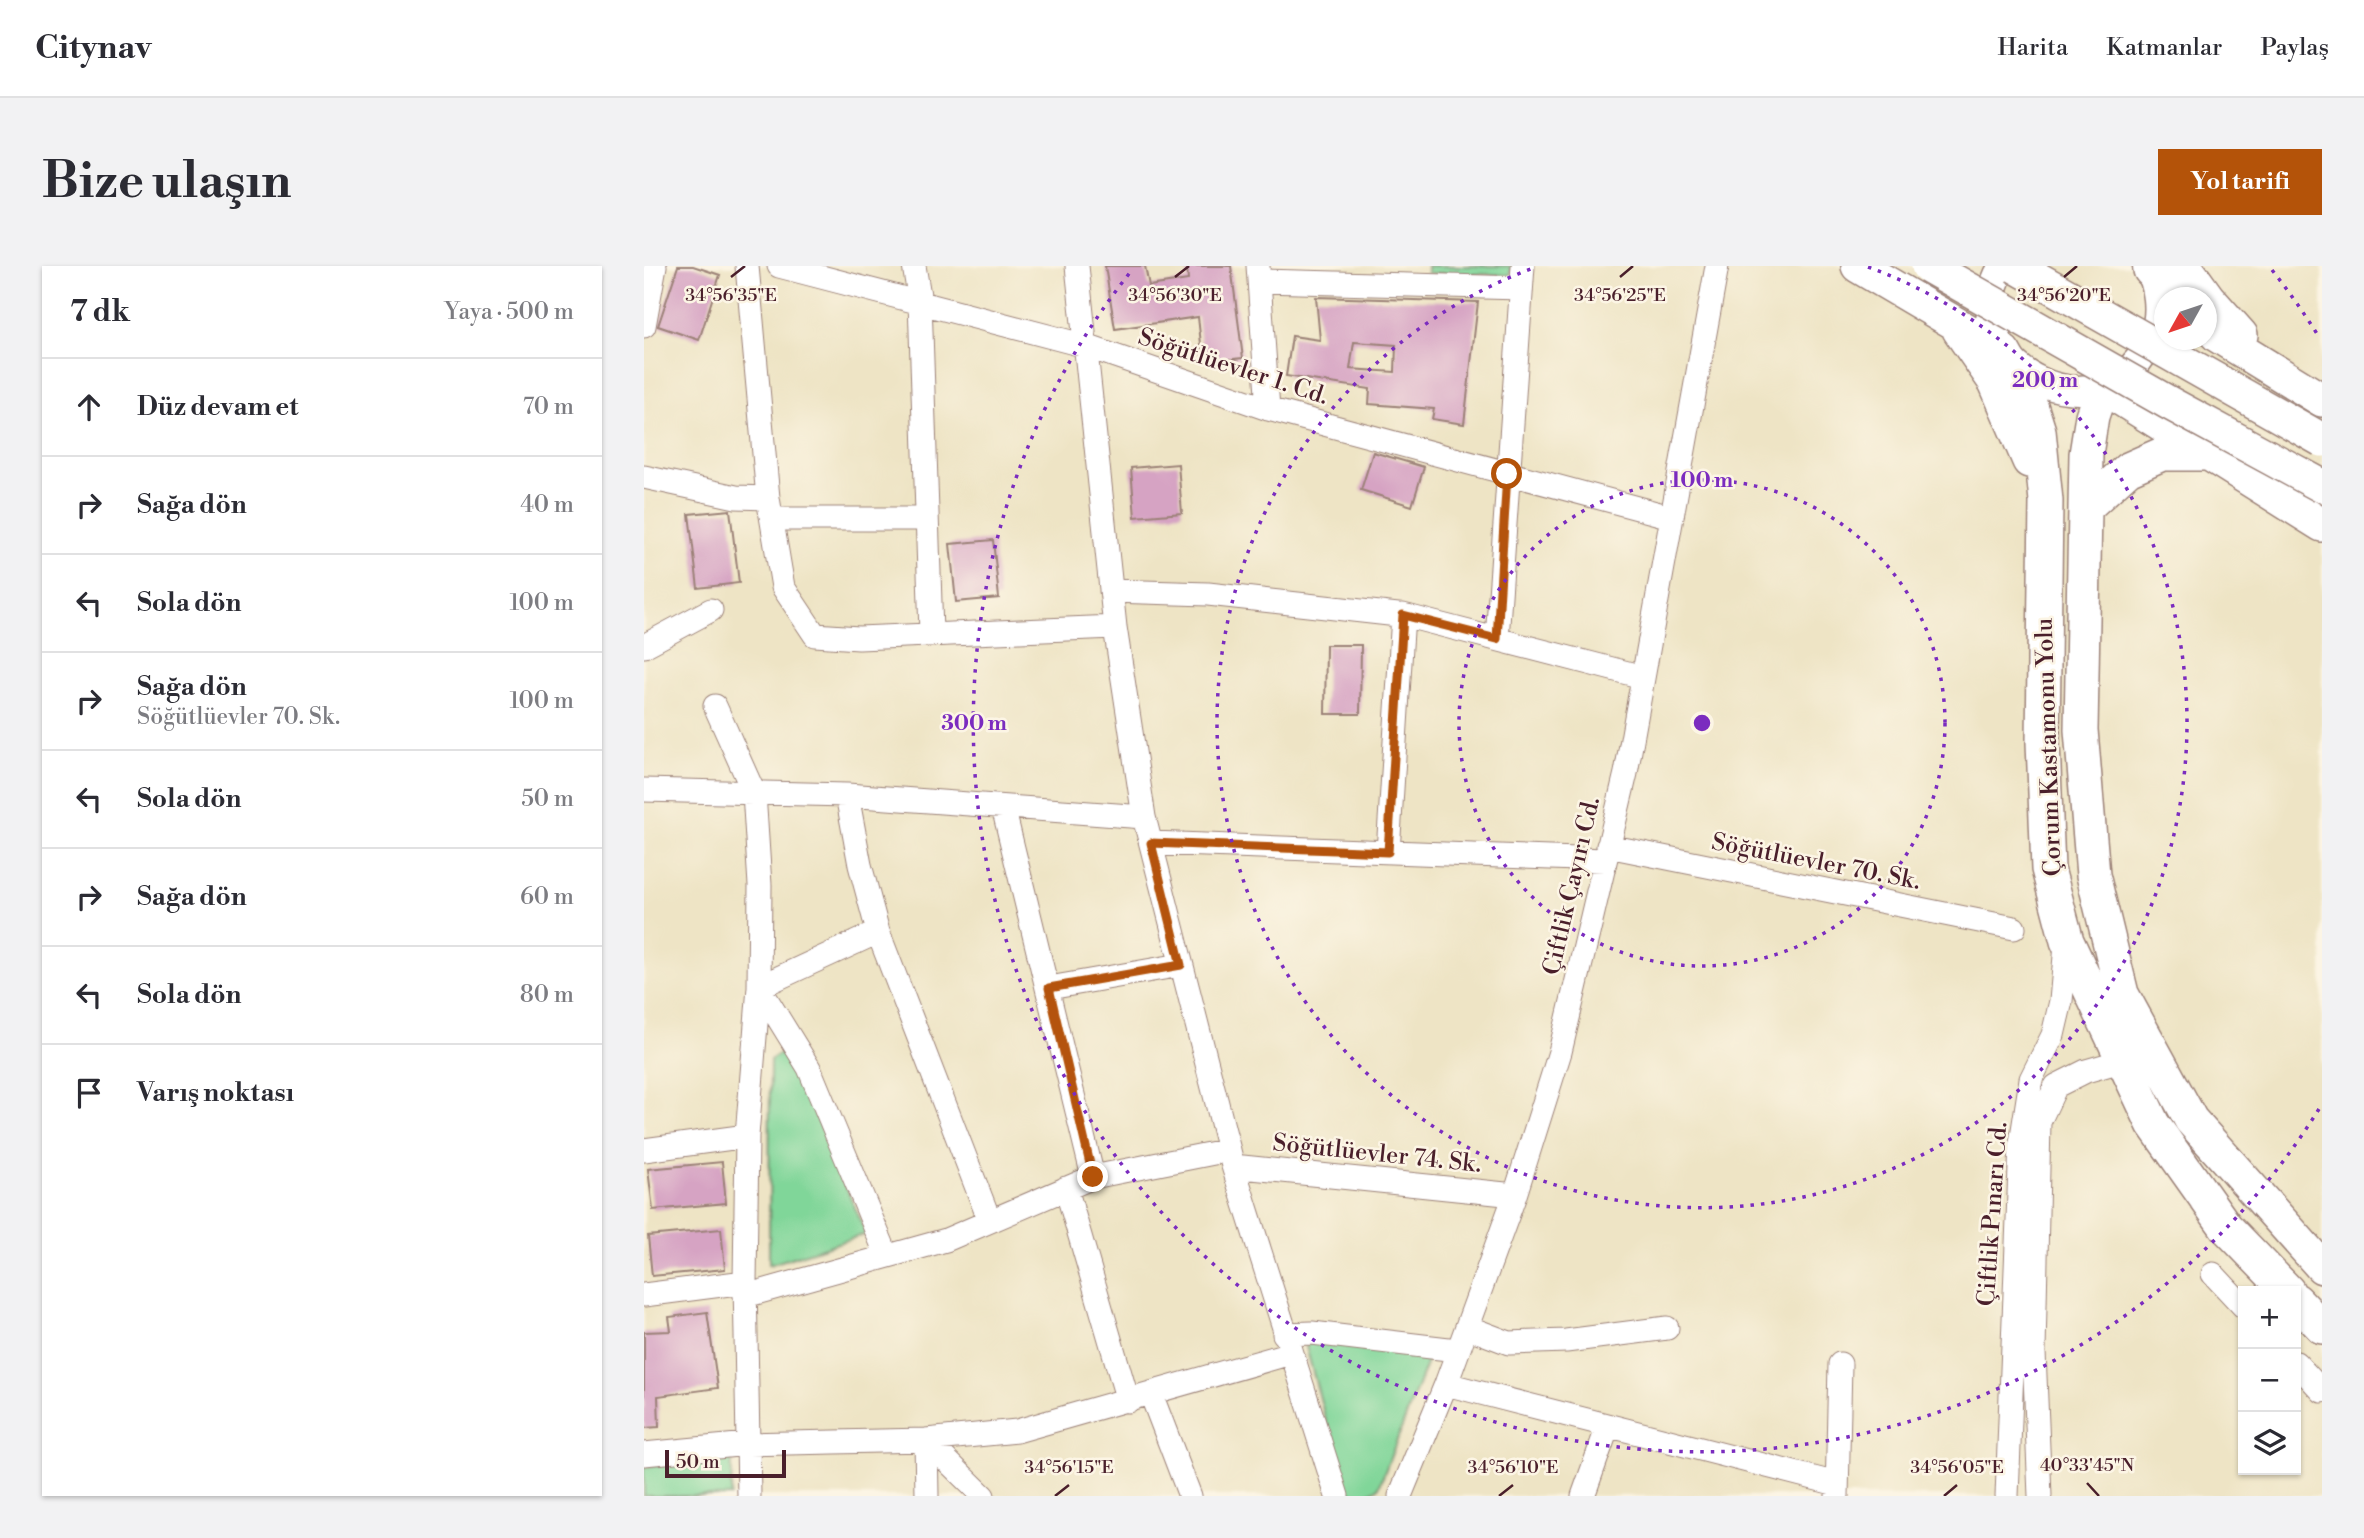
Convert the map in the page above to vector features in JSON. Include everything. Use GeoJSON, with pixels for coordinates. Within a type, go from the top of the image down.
{"type":"FeatureCollection","features":[{"type":"Feature","properties":{"kind":"highway"},"geometry":{"type":"LineString","coordinates":[[1858,266],[2004,352]]}},
{"type":"Feature","properties":{"kind":"highway"},"geometry":{"type":"LineString","coordinates":[[1928,266],[2169,403],[2322,486]]}},
{"type":"Feature","properties":{"kind":"highway"},"geometry":{"type":"LineString","coordinates":[[2015,266],[2322,440]]}},
{"type":"Feature","properties":{"kind":"highway"},"geometry":{"type":"LineString","coordinates":[[2185,266],[2208,298],[2274,370]]}},
{"type":"Feature","properties":{"kind":"highway"},"geometry":{"type":"LineString","coordinates":[[2148,267],[2167,287]]}},
{"type":"Feature","properties":{"kind":"highway"},"geometry":{"type":"LineString","coordinates":[[1954,322],[1995,382],[2046,501]]}},
{"type":"Feature","properties":{"kind":"highway"},"geometry":{"type":"LineString","coordinates":[[2217,335],[2322,400]]}},
{"type":"Feature","properties":{"kind":"highway","name":"Çorum Kastamonu Yolu"},"geometry":{"type":"LineString","coordinates":[[2004,352],[2027,393],[2039,431],[2046,501],[2043,742],[2048,869],[2067,942],[2153,1124],[2226,1227],[2283,1286]]}},
{"type":"Feature","properties":{"kind":"highway"},"geometry":{"type":"LineString","coordinates":[[2102,387],[2322,525]]}},
{"type":"Feature","properties":{"kind":"highway","name":"Çorum Kastamonu Yolu"},"geometry":{"type":"LineString","coordinates":[[2102,387],[2092,416],[2086,454],[2081,730],[2094,875],[2122,994],[2191,1120],[2322,1267]]}},
{"type":"Feature","properties":{"kind":"highway"},"geometry":{"type":"LineString","coordinates":[[2085,508],[2128,469],[2162,454],[2209,454]]}},
{"type":"Feature","properties":{"kind":"highway"},"geometry":{"type":"LineString","coordinates":[[2250,1188],[2322,1245]]}},
{"type":"Feature","properties":{"kind":"highway"},"geometry":{"type":"LineString","coordinates":[[2301,1305],[2322,1327]]}},
{"type":"Feature","properties":{"kind":"main road"},"geometry":{"type":"LineString","coordinates":[[2003,266],[1992,301],[1994,328],[2004,352],[2023,373],[2047,386],[2074,391],[2102,387],[2127,374],[2146,352],[2157,326],[2158,298],[2148,267]]}},
{"type":"Feature","properties":{"kind":"street"},"geometry":{"type":"LineString","coordinates":[[644,326],[655,266]]}},
{"type":"Feature","properties":{"kind":"street"},"geometry":{"type":"LineString","coordinates":[[747,266],[770,508],[783,587],[815,635],[859,638],[1115,627]]}},
{"type":"Feature","properties":{"kind":"street","name":"Söğütlüevler 1. Cd."},"geometry":{"type":"LineString","coordinates":[[779,266],[1086,346],[1268,409],[1671,517]]}},
{"type":"Feature","properties":{"kind":"street"},"geometry":{"type":"LineString","coordinates":[[914,266],[920,301],[931,634]]}},
{"type":"Feature","properties":{"kind":"street"},"geometry":{"type":"LineString","coordinates":[[1077,266],[1115,627],[1144,817],[1231,1158],[1337,1496]]}},
{"type":"Feature","properties":{"kind":"street","name":"Çiftlik Çayırı Cd."},"geometry":{"type":"LineString","coordinates":[[1400,1496],[1446,1384],[1515,1195],[1560,1052],[1607,853],[1643,677],[1717,266]]}},
{"type":"Feature","properties":{"kind":"street"},"geometry":{"type":"LineString","coordinates":[[1268,409],[1258,273],[1522,277],[1497,639]]}},
{"type":"Feature","properties":{"kind":"street"},"geometry":{"type":"LineString","coordinates":[[644,477],[736,497],[770,508],[926,519]]}},
{"type":"Feature","properties":{"kind":"street"},"geometry":{"type":"LineString","coordinates":[[1111,591],[1208,594],[1403,615],[1643,677]]}},
{"type":"Feature","properties":{"kind":"street"},"geometry":{"type":"LineString","coordinates":[[644,646],[711,610]]}},
{"type":"Feature","properties":{"kind":"street"},"geometry":{"type":"LineString","coordinates":[[1388,852],[1403,615]]}},
{"type":"Feature","properties":{"kind":"street"},"geometry":{"type":"LineString","coordinates":[[715,706],[754,793],[760,885],[759,987],[747,1136],[745,1289],[749,1496]]}},
{"type":"Feature","properties":{"kind":"street"},"geometry":{"type":"LineString","coordinates":[[644,790],[847,795],[1144,817]]}},
{"type":"Feature","properties":{"kind":"street"},"geometry":{"type":"LineString","coordinates":[[847,795],[860,865],[878,932],[989,1219]]}},
{"type":"Feature","properties":{"kind":"street"},"geometry":{"type":"LineString","coordinates":[[1003,807],[1093,1177]]}},
{"type":"Feature","properties":{"kind":"street","name":"Söğütlüevler 70. Sk."},"geometry":{"type":"LineString","coordinates":[[1151,843],[1388,852],[1607,853],[2014,928]]}},
{"type":"Feature","properties":{"kind":"street"},"geometry":{"type":"LineString","coordinates":[[759,987],[878,932]]}},
{"type":"Feature","properties":{"kind":"street","name":"Çiftlik Pınarı Cd."},"geometry":{"type":"LineString","coordinates":[[2007,1496],[2021,1143],[2031,1079],[2053,1035],[2061,1001],[2067,942]]}},
{"type":"Feature","properties":{"kind":"street"},"geometry":{"type":"LineString","coordinates":[[1049,988],[1181,965]]}},
{"type":"Feature","properties":{"kind":"street"},"geometry":{"type":"LineString","coordinates":[[759,987],[808,1068],[887,1256]]}},
{"type":"Feature","properties":{"kind":"street","name":"Çiftlik Pınarı Cd."},"geometry":{"type":"LineString","coordinates":[[2040,1496],[2034,1352],[2039,1122],[2056,1086],[2086,1071],[2121,1061]]}},
{"type":"Feature","properties":{"kind":"street"},"geometry":{"type":"LineString","coordinates":[[644,1150],[747,1136]]}},
{"type":"Feature","properties":{"kind":"street","name":"Söğütlüevler 74. Sk."},"geometry":{"type":"LineString","coordinates":[[644,1295],[745,1289],[887,1256],[946,1240],[989,1219],[1093,1177],[1231,1158],[1515,1195]]}},
{"type":"Feature","properties":{"kind":"street"},"geometry":{"type":"LineString","coordinates":[[1066,1188],[1128,1401]]}},
{"type":"Feature","properties":{"kind":"street"},"geometry":{"type":"LineString","coordinates":[[2213,1274],[2238,1301]]}},
{"type":"Feature","properties":{"kind":"street"},"geometry":{"type":"LineString","coordinates":[[1467,1327],[1509,1343],[1566,1341],[1667,1328]]}},
{"type":"Feature","properties":{"kind":"street"},"geometry":{"type":"LineString","coordinates":[[644,1454],[748,1444],[926,1440],[1017,1431],[1151,1394],[1312,1333],[1457,1350]]}},
{"type":"Feature","properties":{"kind":"street"},"geometry":{"type":"LineString","coordinates":[[1446,1384],[1837,1490],[1840,1364]]}},
{"type":"Feature","properties":{"kind":"street"},"geometry":{"type":"LineString","coordinates":[[2301,1368],[2322,1391]]}},
{"type":"Feature","properties":{"kind":"street"},"geometry":{"type":"LineString","coordinates":[[1151,1394],[1190,1496]]}},
{"type":"Feature","properties":{"kind":"street"},"geometry":{"type":"LineString","coordinates":[[1583,1496],[1608,1426]]}},
{"type":"Feature","properties":{"kind":"street"},"geometry":{"type":"LineString","coordinates":[[926,1440],[926,1496]]}},
{"type":"Feature","properties":{"kind":"street"},"geometry":{"type":"LineString","coordinates":[[926,1440],[984,1496]]}},
{"type":"Feature","properties":{"kind":"green space"},"geometry":{"type":"Polygon","coordinates":[[[1427,266],[1511,266],[1510,275],[1427,273],[1427,266]]]}},
{"type":"Feature","properties":{"kind":"green space"},"geometry":{"type":"Polygon","coordinates":[[[788,1049],[866,1234],[769,1265],[770,1060],[788,1049]]]}},
{"type":"Feature","properties":{"kind":"green space"},"geometry":{"type":"Polygon","coordinates":[[[1312,1338],[1419,1349],[1428,1359],[1379,1487],[1367,1494],[1345,1491],[1306,1347],[1312,1338]]]}},
{"type":"Feature","properties":{"kind":"green space"},"geometry":{"type":"Polygon","coordinates":[[[732,1458],[731,1496],[644,1496],[644,1467],[732,1458]]]}},
{"type":"Feature","properties":{"kind":"building"},"geometry":{"type":"Polygon","coordinates":[[[678,266],[693,266],[720,275],[699,340],[658,326],[678,266]]]}},
{"type":"Feature","properties":{"kind":"building"},"geometry":{"type":"Polygon","coordinates":[[[1105,266],[1145,266],[1149,286],[1188,280],[1187,266],[1231,266],[1243,358],[1203,362],[1198,317],[1115,329],[1105,266]]]}},
{"type":"Feature","properties":{"kind":"building"},"geometry":{"type":"Polygon","coordinates":[[[1316,297],[1478,302],[1464,424],[1432,419],[1434,409],[1369,404],[1370,389],[1286,376],[1292,336],[1320,340],[1316,297]],[[1354,342],[1350,369],[1395,372],[1396,345],[1354,342]]]}},
{"type":"Feature","properties":{"kind":"building"},"geometry":{"type":"Polygon","coordinates":[[[1373,452],[1424,467],[1412,506],[1361,490],[1373,452]]]}},
{"type":"Feature","properties":{"kind":"building"},"geometry":{"type":"Polygon","coordinates":[[[1178,464],[1182,513],[1135,517],[1131,468],[1178,464]]]}},
{"type":"Feature","properties":{"kind":"building"},"geometry":{"type":"Polygon","coordinates":[[[730,510],[739,583],[698,588],[689,514],[730,510]]]}},
{"type":"Feature","properties":{"kind":"building"},"geometry":{"type":"Polygon","coordinates":[[[993,540],[999,598],[956,602],[950,544],[993,540]]]}},
{"type":"Feature","properties":{"kind":"building"},"geometry":{"type":"Polygon","coordinates":[[[1326,645],[1361,645],[1360,714],[1325,714],[1326,645]]]}},
{"type":"Feature","properties":{"kind":"building"},"geometry":{"type":"Polygon","coordinates":[[[722,1162],[726,1203],[653,1210],[648,1169],[722,1162]]]}},
{"type":"Feature","properties":{"kind":"building"},"geometry":{"type":"Polygon","coordinates":[[[721,1229],[725,1269],[652,1276],[648,1236],[721,1229]]]}},
{"type":"Feature","properties":{"kind":"building"},"geometry":{"type":"Polygon","coordinates":[[[707,1312],[718,1388],[658,1396],[659,1427],[644,1428],[644,1332],[671,1331],[669,1317],[707,1312]]]}},
{"type":"Feature","properties":{"kind":"route"},"geometry":{"type":"LineString","coordinates":[[1093,1177],[1049,988],[1181,965],[1151,843],[1388,852],[1403,615],[1497,639],[1507,474]]}}]}
